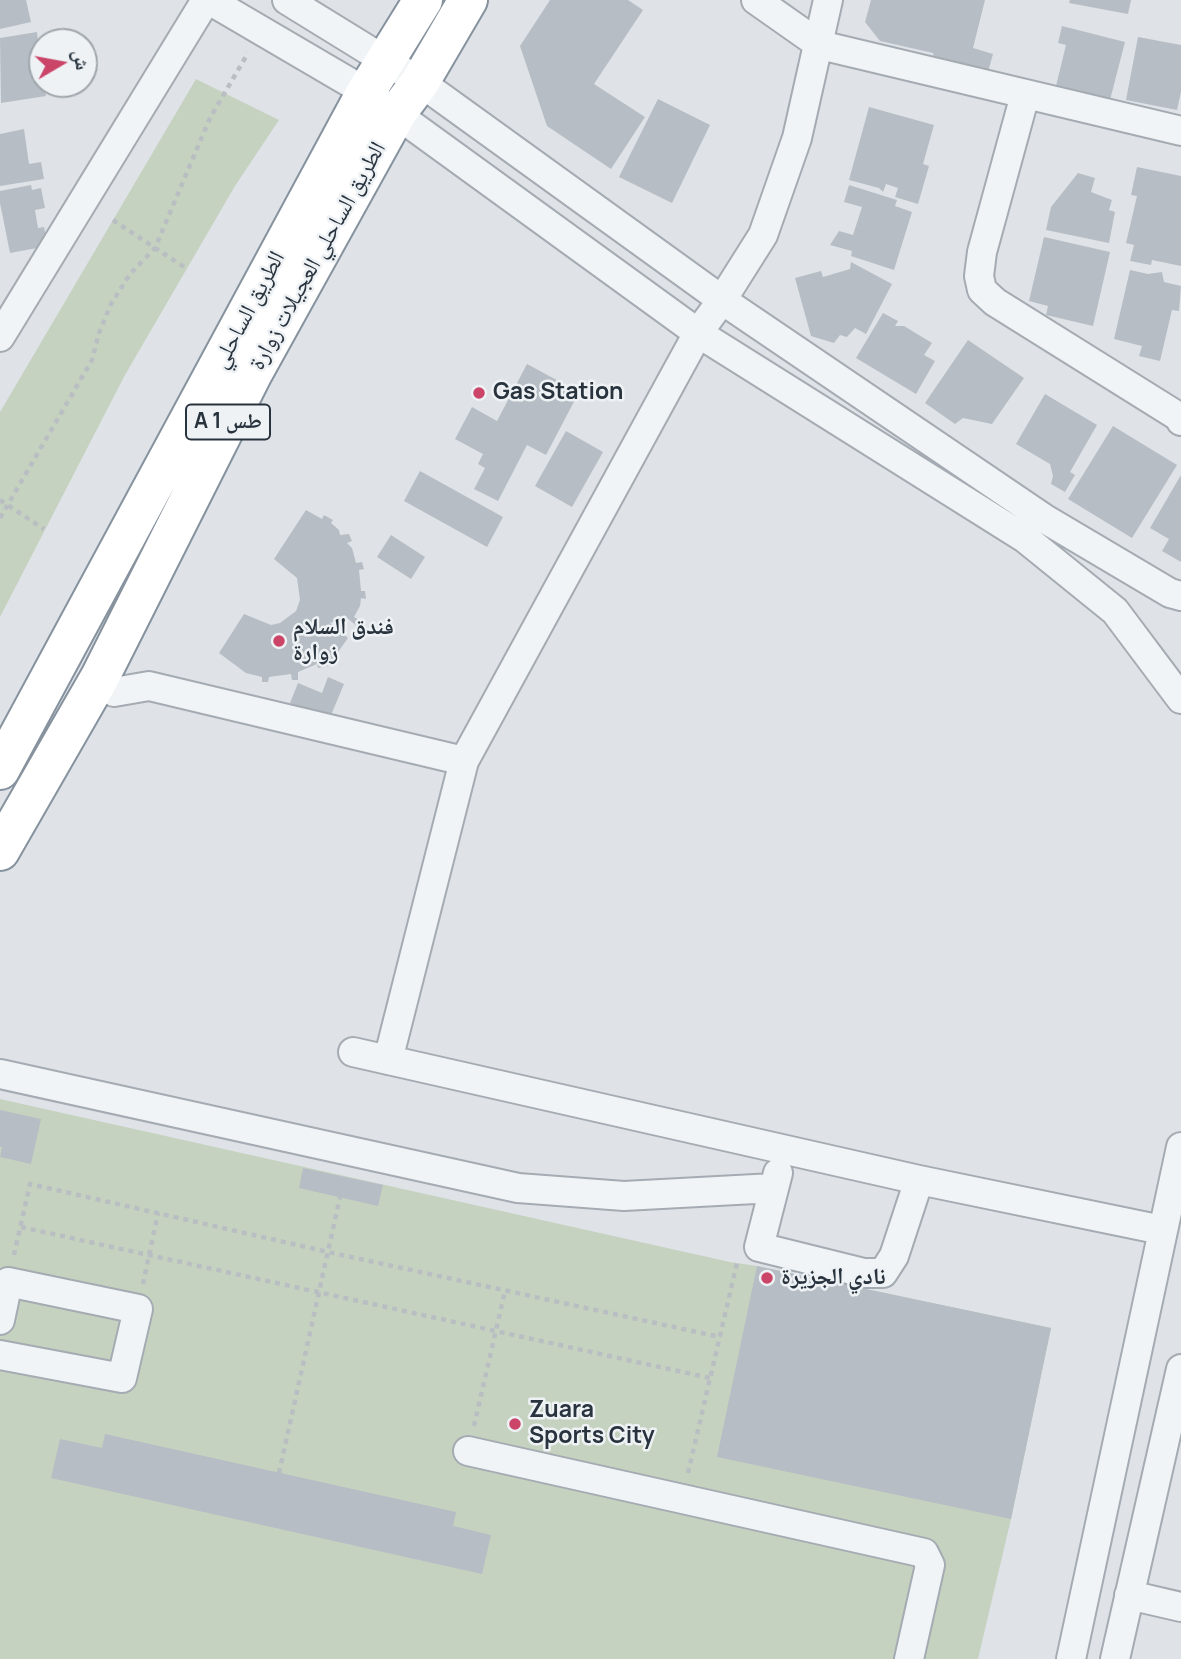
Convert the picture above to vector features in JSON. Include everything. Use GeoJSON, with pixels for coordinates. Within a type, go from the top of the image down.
{"type":"FeatureCollection","features":[{"type":"Feature","properties":{"kind":"highway","name":"الطريق الساحلي"},"geometry":{"type":"LineString","coordinates":[[0,770],[376,78],[423,0]]}},
{"type":"Feature","properties":{"kind":"highway","name":"الطريق الساحلي العجيلات زوارة"},"geometry":{"type":"LineString","coordinates":[[0,851],[100,677],[253,373],[397,113],[420,82],[468,0]]}},
{"type":"Feature","properties":{"kind":"street"},"geometry":{"type":"LineString","coordinates":[[1,330],[208,0],[261,31],[376,78],[420,82],[722,300],[1045,519],[1170,593],[1181,596]]}},
{"type":"Feature","properties":{"kind":"street"},"geometry":{"type":"LineString","coordinates":[[287,0],[376,78],[397,113],[698,333],[1026,539],[1115,611],[1181,699]]}},
{"type":"Feature","properties":{"kind":"street"},"geometry":{"type":"LineString","coordinates":[[756,0],[820,45],[1181,131]]}},
{"type":"Feature","properties":{"kind":"street"},"geometry":{"type":"LineString","coordinates":[[388,1060],[464,761],[698,333],[763,235],[797,138],[828,0]]}},
{"type":"Feature","properties":{"kind":"street"},"geometry":{"type":"LineString","coordinates":[[1025,95],[982,252],[979,275],[982,290],[1014,314],[1181,416]]}},
{"type":"Feature","properties":{"kind":"street"},"geometry":{"type":"LineString","coordinates":[[114,692],[149,686],[464,761]]}},
{"type":"Feature","properties":{"kind":"street"},"geometry":{"type":"LineString","coordinates":[[353,1052],[919,1181],[1162,1230]]}},
{"type":"Feature","properties":{"kind":"street"},"geometry":{"type":"LineString","coordinates":[[0,1074],[518,1188],[624,1196],[774,1188]]}},
{"type":"Feature","properties":{"kind":"street"},"geometry":{"type":"LineString","coordinates":[[1070,1659],[1181,1147]]}},
{"type":"Feature","properties":{"kind":"street"},"geometry":{"type":"LineString","coordinates":[[784,1150],[760,1247],[864,1273],[883,1273],[894,1256],[919,1181]]}},
{"type":"Feature","properties":{"kind":"street"},"geometry":{"type":"LineString","coordinates":[[0,1320],[8,1282],[138,1309],[122,1378],[0,1355]]}},
{"type":"Feature","properties":{"kind":"street"},"geometry":{"type":"LineString","coordinates":[[1115,1659],[1181,1369]]}},
{"type":"Feature","properties":{"kind":"street"},"geometry":{"type":"LineString","coordinates":[[468,1451],[924,1553],[930,1565],[909,1659]]}},
{"type":"Feature","properties":{"kind":"street"},"geometry":{"type":"LineString","coordinates":[[1129,1595],[1181,1607]]}},
{"type":"Feature","properties":{"kind":"path"},"geometry":{"type":"LineString","coordinates":[[0,519],[93,360],[99,333],[111,304],[130,274],[155,248],[210,118],[261,31]]}},
{"type":"Feature","properties":{"kind":"path"},"geometry":{"type":"LineString","coordinates":[[113,220],[187,269]]}},
{"type":"Feature","properties":{"kind":"path"},"geometry":{"type":"LineString","coordinates":[[0,500],[44,529]]}},
{"type":"Feature","properties":{"kind":"path"},"geometry":{"type":"LineString","coordinates":[[8,1282],[30,1184],[720,1337]]}},
{"type":"Feature","properties":{"kind":"path"},"geometry":{"type":"LineString","coordinates":[[279,1473],[340,1198]]}},
{"type":"Feature","properties":{"kind":"path"},"geometry":{"type":"LineString","coordinates":[[138,1309],[158,1213]]}},
{"type":"Feature","properties":{"kind":"path"},"geometry":{"type":"LineString","coordinates":[[21,1227],[710,1378]]}},
{"type":"Feature","properties":{"kind":"path"},"geometry":{"type":"LineString","coordinates":[[682,1500],[739,1252],[760,1247]]}},
{"type":"Feature","properties":{"kind":"path"},"geometry":{"type":"LineString","coordinates":[[468,1451],[505,1291]]}},
{"type":"Feature","properties":{"kind":"green space"},"geometry":{"type":"Polygon","coordinates":[[[196,79],[279,120],[235,186],[125,375],[0,617],[0,412],[196,79]]]}},
{"type":"Feature","properties":{"kind":"green space","name":"Zuara Sports City"},"geometry":{"type":"Polygon","coordinates":[[[0,1099],[730,1262],[1051,1328],[978,1659],[0,1659],[0,1099]]]}},
{"type":"Feature","properties":{"kind":"building"},"geometry":{"type":"Polygon","coordinates":[[[0,0],[26,0],[31,22],[0,29],[0,0]]]}},
{"type":"Feature","properties":{"kind":"building"},"geometry":{"type":"Polygon","coordinates":[[[550,0],[628,0],[643,10],[594,84],[645,117],[611,169],[547,126],[520,46],[550,0]]]}},
{"type":"Feature","properties":{"kind":"building"},"geometry":{"type":"Polygon","coordinates":[[[871,0],[985,0],[973,48],[993,54],[988,72],[934,58],[933,53],[880,41],[865,22],[871,0]]]}},
{"type":"Feature","properties":{"kind":"building"},"geometry":{"type":"Polygon","coordinates":[[[1070,0],[1131,0],[1128,14],[1069,3],[1070,0]]]}},
{"type":"Feature","properties":{"kind":"building"},"geometry":{"type":"Polygon","coordinates":[[[1062,26],[1125,42],[1110,100],[1056,86],[1066,45],[1058,43],[1062,26]]]}},
{"type":"Feature","properties":{"kind":"building"},"geometry":{"type":"Polygon","coordinates":[[[28,33],[28,98],[33,98],[1,103],[0,38],[28,33]]]}},
{"type":"Feature","properties":{"kind":"building"},"geometry":{"type":"Polygon","coordinates":[[[1138,37],[1181,45],[1181,92],[1177,110],[1126,100],[1138,37]]]}},
{"type":"Feature","properties":{"kind":"building"},"geometry":{"type":"Polygon","coordinates":[[[658,99],[710,125],[672,203],[619,177],[658,99]]]}},
{"type":"Feature","properties":{"kind":"building"},"geometry":{"type":"Polygon","coordinates":[[[869,107],[934,125],[923,164],[929,166],[918,204],[895,197],[898,188],[886,184],[883,192],[879,188],[849,180],[869,107]]]}},
{"type":"Feature","properties":{"kind":"building"},"geometry":{"type":"Polygon","coordinates":[[[24,129],[29,164],[41,162],[44,179],[0,186],[0,134],[24,129]]]}},
{"type":"Feature","properties":{"kind":"building"},"geometry":{"type":"Polygon","coordinates":[[[1137,167],[1181,176],[1181,266],[1152,260],[1151,265],[1130,261],[1134,245],[1126,243],[1137,196],[1131,195],[1137,167]]]}},
{"type":"Feature","properties":{"kind":"building"},"geometry":{"type":"Polygon","coordinates":[[[1078,173],[1095,178],[1091,192],[1112,200],[1109,210],[1115,212],[1109,243],[1046,230],[1051,207],[1078,173]]]}},
{"type":"Feature","properties":{"kind":"building"},"geometry":{"type":"Polygon","coordinates":[[[31,185],[32,190],[41,188],[45,208],[35,210],[38,228],[44,227],[48,246],[10,253],[0,191],[31,185]]]}},
{"type":"Feature","properties":{"kind":"building"},"geometry":{"type":"Polygon","coordinates":[[[849,185],[897,200],[895,206],[912,212],[894,270],[851,256],[852,251],[830,245],[839,231],[853,235],[862,207],[844,202],[849,185]]]}},
{"type":"Feature","properties":{"kind":"building"},"geometry":{"type":"Polygon","coordinates":[[[1044,237],[1110,252],[1093,326],[1046,315],[1048,306],[1029,301],[1044,237]]]}},
{"type":"Feature","properties":{"kind":"building"},"geometry":{"type":"Polygon","coordinates":[[[851,262],[892,284],[866,334],[855,328],[847,337],[840,335],[834,343],[811,336],[795,278],[821,271],[823,277],[850,269],[851,262]]]}},
{"type":"Feature","properties":{"kind":"building"},"geometry":{"type":"Polygon","coordinates":[[[1130,270],[1148,274],[1162,272],[1164,282],[1181,286],[1179,311],[1172,310],[1160,361],[1139,356],[1142,346],[1114,339],[1130,270]]]}},
{"type":"Feature","properties":{"kind":"building"},"geometry":{"type":"Polygon","coordinates":[[[883,313],[898,321],[895,326],[904,326],[932,343],[924,355],[935,361],[916,394],[856,358],[883,313]]]}},
{"type":"Feature","properties":{"kind":"building"},"geometry":{"type":"Polygon","coordinates":[[[968,340],[1024,378],[992,424],[963,418],[955,424],[925,403],[968,340]]]}},
{"type":"Feature","properties":{"kind":"building"},"geometry":{"type":"Polygon","coordinates":[[[527,364],[579,392],[546,455],[527,445],[498,501],[474,489],[485,468],[478,464],[483,454],[455,439],[472,407],[497,421],[527,364]]]}},
{"type":"Feature","properties":{"kind":"building"},"geometry":{"type":"Polygon","coordinates":[[[1045,394],[1097,425],[1070,472],[1075,475],[1065,492],[1051,484],[1053,476],[1050,464],[1016,444],[1045,394]]]}},
{"type":"Feature","properties":{"kind":"building"},"geometry":{"type":"Polygon","coordinates":[[[1113,426],[1177,465],[1132,538],[1068,499],[1113,426]]]}},
{"type":"Feature","properties":{"kind":"building"},"geometry":{"type":"Polygon","coordinates":[[[566,431],[603,452],[572,507],[535,486],[566,431]]]}},
{"type":"Feature","properties":{"kind":"building"},"geometry":{"type":"Polygon","coordinates":[[[420,471],[503,517],[487,547],[404,501],[420,471]]]}},
{"type":"Feature","properties":{"kind":"building"},"geometry":{"type":"Polygon","coordinates":[[[1181,475],[1181,562],[1162,551],[1169,539],[1150,528],[1181,475]]]}},
{"type":"Feature","properties":{"kind":"building"},"geometry":{"type":"Polygon","coordinates":[[[306,510],[322,519],[324,515],[333,520],[331,523],[339,530],[340,535],[349,534],[352,541],[347,543],[352,548],[356,563],[362,562],[364,569],[359,570],[361,591],[365,591],[366,599],[361,598],[354,617],[361,621],[359,628],[346,617],[330,623],[348,638],[328,666],[318,668],[317,664],[298,672],[298,680],[292,680],[291,674],[269,677],[268,682],[262,682],[262,677],[246,673],[219,653],[244,614],[271,625],[280,623],[296,611],[300,600],[297,578],[274,559],[306,510]]]}},
{"type":"Feature","properties":{"kind":"building"},"geometry":{"type":"Polygon","coordinates":[[[391,535],[425,557],[411,579],[377,557],[391,535]]]}},
{"type":"Feature","properties":{"kind":"building"},"geometry":{"type":"Polygon","coordinates":[[[328,677],[344,684],[329,720],[290,703],[298,683],[322,693],[328,677]]]}},
{"type":"Feature","properties":{"kind":"building"},"geometry":{"type":"Polygon","coordinates":[[[0,1110],[41,1119],[31,1164],[0,1157],[0,1110]]]}},
{"type":"Feature","properties":{"kind":"building"},"geometry":{"type":"Polygon","coordinates":[[[303,1168],[383,1185],[378,1206],[299,1188],[303,1168]]]}},
{"type":"Feature","properties":{"kind":"building"},"geometry":{"type":"Polygon","coordinates":[[[757,1266],[1051,1328],[1011,1519],[717,1457],[757,1266]]]}},
{"type":"Feature","properties":{"kind":"building"},"geometry":{"type":"Polygon","coordinates":[[[105,1434],[456,1512],[453,1526],[491,1535],[482,1574],[51,1478],[60,1439],[102,1448],[105,1434]]]}},
{"type":"Feature","properties":{"kind":"place","name":"Gas Station"},"geometry":{"type":"Point","coordinates":[479,393]}},
{"type":"Feature","properties":{"kind":"place","name":"فندق السلام زوارة"},"geometry":{"type":"Point","coordinates":[279,641]}},
{"type":"Feature","properties":{"kind":"place","name":"نادي الجزيرة"},"geometry":{"type":"Point","coordinates":[767,1278]}},
{"type":"Feature","properties":{"kind":"place","name":"Zuara Sports City"},"geometry":{"type":"Point","coordinates":[515,1424]}}]}
